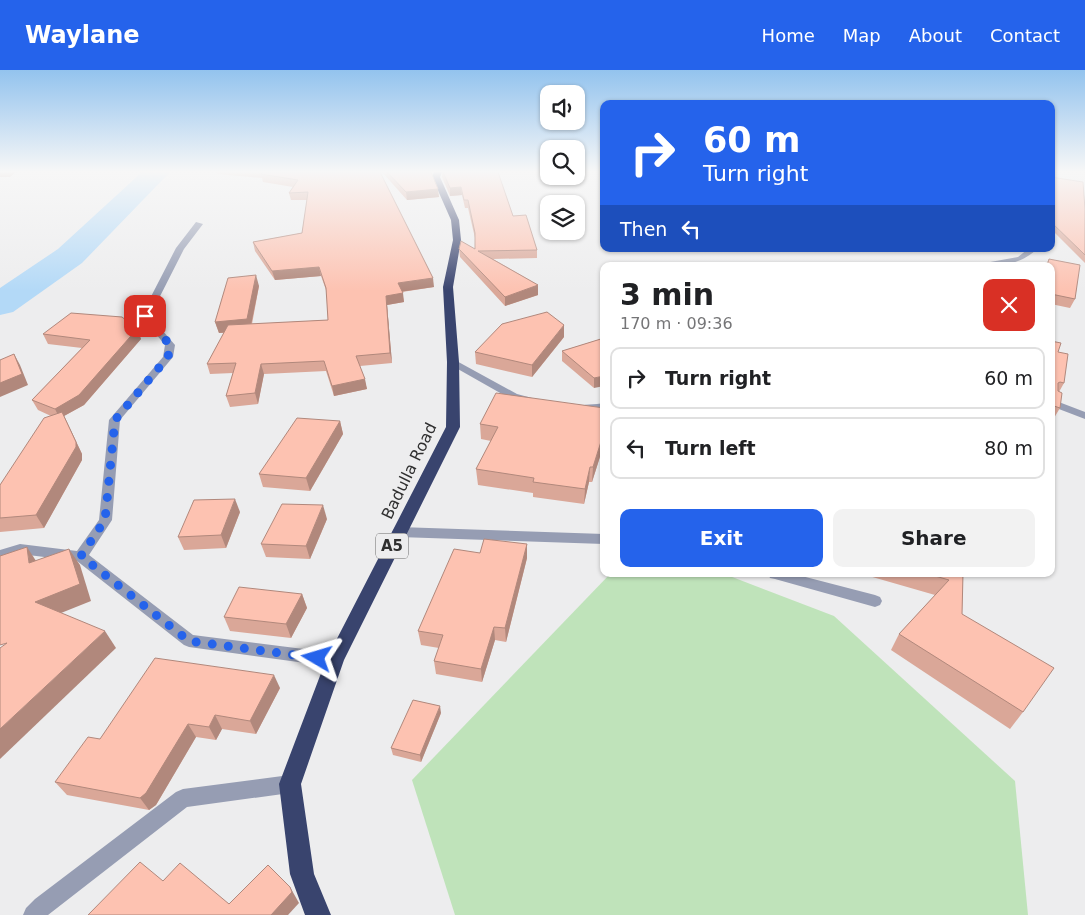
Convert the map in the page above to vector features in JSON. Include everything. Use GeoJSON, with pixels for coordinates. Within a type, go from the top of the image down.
{"type":"FeatureCollection","features":[{"type":"Feature","properties":{"kind":"highway","name":"Badulla Road"},"geometry":{"type":"LineString","coordinates":[[318,915],[302,874],[290,784],[335,660],[453,427],[448,287],[457,240],[456,220],[452,211]]}},
{"type":"Feature","properties":{"kind":"street"},"geometry":{"type":"LineString","coordinates":[[81,556],[105,520],[115,420],[168,357],[170,345],[145,316],[180,248],[199,224]]}},
{"type":"Feature","properties":{"kind":"street"},"geometry":{"type":"LineString","coordinates":[[1002,262],[1020,259],[1029,252]]}},
{"type":"Feature","properties":{"kind":"street"},"geometry":{"type":"LineString","coordinates":[[452,362],[513,396],[539,403]]}},
{"type":"Feature","properties":{"kind":"street"},"geometry":{"type":"LineString","coordinates":[[1055,404],[1085,416]]}},
{"type":"Feature","properties":{"kind":"street"},"geometry":{"type":"LineString","coordinates":[[575,408],[594,409],[600,407]]}},
{"type":"Feature","properties":{"kind":"street"},"geometry":{"type":"LineString","coordinates":[[400,532],[600,539]]}},
{"type":"Feature","properties":{"kind":"street"},"geometry":{"type":"LineString","coordinates":[[0,555],[20,549],[81,556],[189,641],[335,660]]}},
{"type":"Feature","properties":{"kind":"street"},"geometry":{"type":"LineString","coordinates":[[786,577],[875,601]]}},
{"type":"Feature","properties":{"kind":"street"},"geometry":{"type":"LineString","coordinates":[[33,915],[42,906],[183,798],[290,784]]}},
{"type":"Feature","properties":{"kind":"green space"},"geometry":{"type":"Polygon","coordinates":[[[607,577],[732,577],[834,616],[1015,781],[1028,915],[455,915],[412,780],[607,577]]]}},
{"type":"Feature","properties":{"kind":"building"},"geometry":{"type":"Polygon","coordinates":[[[305,211],[400,211],[433,278],[398,283],[403,293],[386,296],[390,353],[356,356],[365,379],[332,386],[324,361],[261,364],[255,393],[226,396],[236,363],[207,364],[228,325],[328,320],[326,288],[319,267],[272,271],[253,242],[302,233],[305,211]]]}},
{"type":"Feature","properties":{"kind":"building"},"geometry":{"type":"Polygon","coordinates":[[[470,211],[511,211],[513,216],[526,215],[537,250],[478,251],[538,285],[505,297],[459,249],[461,241],[475,249],[475,233],[470,211]]]}},
{"type":"Feature","properties":{"kind":"building"},"geometry":{"type":"Polygon","coordinates":[[[1055,211],[1085,211],[1085,255],[1055,226],[1055,211]]]}},
{"type":"Feature","properties":{"kind":"building"},"geometry":{"type":"Polygon","coordinates":[[[1049,259],[1080,265],[1075,299],[1055,295],[1055,262],[1048,262],[1049,259]]]}},
{"type":"Feature","properties":{"kind":"building"},"geometry":{"type":"Polygon","coordinates":[[[256,275],[247,319],[215,322],[228,278],[256,275]]]}},
{"type":"Feature","properties":{"kind":"building"},"geometry":{"type":"Polygon","coordinates":[[[547,312],[564,325],[532,365],[475,352],[502,324],[547,312]]]}},
{"type":"Feature","properties":{"kind":"building"},"geometry":{"type":"Polygon","coordinates":[[[71,313],[122,317],[137,329],[79,395],[55,409],[32,400],[90,340],[43,334],[71,313]]]}},
{"type":"Feature","properties":{"kind":"building"},"geometry":{"type":"Polygon","coordinates":[[[600,339],[600,377],[594,378],[562,351],[600,339]]]}},
{"type":"Feature","properties":{"kind":"building"},"geometry":{"type":"Polygon","coordinates":[[[1055,342],[1061,343],[1058,352],[1068,354],[1064,383],[1058,383],[1058,391],[1062,393],[1060,408],[1055,406],[1055,342]]]}},
{"type":"Feature","properties":{"kind":"building"},"geometry":{"type":"Polygon","coordinates":[[[14,354],[22,374],[0,383],[0,360],[14,354]]]}},
{"type":"Feature","properties":{"kind":"building"},"geometry":{"type":"Polygon","coordinates":[[[496,393],[600,407],[600,445],[593,467],[590,467],[585,489],[533,482],[534,478],[476,469],[498,427],[480,424],[496,393]]]}},
{"type":"Feature","properties":{"kind":"building"},"geometry":{"type":"Polygon","coordinates":[[[62,412],[76,442],[76,447],[36,515],[0,518],[0,485],[44,418],[62,412]]]}},
{"type":"Feature","properties":{"kind":"building"},"geometry":{"type":"Polygon","coordinates":[[[297,418],[340,421],[306,478],[259,474],[297,418]]]}},
{"type":"Feature","properties":{"kind":"building"},"geometry":{"type":"Polygon","coordinates":[[[235,499],[221,535],[178,537],[194,500],[235,499]]]}},
{"type":"Feature","properties":{"kind":"building"},"geometry":{"type":"Polygon","coordinates":[[[282,504],[323,505],[306,546],[261,544],[282,504]]]}},
{"type":"Feature","properties":{"kind":"building"},"geometry":{"type":"Polygon","coordinates":[[[484,539],[527,544],[505,628],[494,627],[481,669],[434,661],[443,635],[418,631],[454,549],[480,553],[484,539]]]}},
{"type":"Feature","properties":{"kind":"building"},"geometry":{"type":"Polygon","coordinates":[[[27,547],[29,563],[69,549],[80,584],[35,602],[105,631],[0,729],[0,648],[7,643],[0,645],[0,556],[27,547]]]}},
{"type":"Feature","properties":{"kind":"building"},"geometry":{"type":"Polygon","coordinates":[[[938,577],[963,577],[962,614],[1054,668],[1023,712],[899,634],[949,580],[938,577]]]}},
{"type":"Feature","properties":{"kind":"building"},"geometry":{"type":"Polygon","coordinates":[[[239,587],[302,594],[286,624],[224,617],[239,587]]]}},
{"type":"Feature","properties":{"kind":"building"},"geometry":{"type":"Polygon","coordinates":[[[155,658],[274,675],[250,721],[215,715],[209,727],[188,724],[146,793],[140,798],[55,782],[88,737],[100,739],[155,658]]]}},
{"type":"Feature","properties":{"kind":"building"},"geometry":{"type":"Polygon","coordinates":[[[413,700],[440,706],[420,755],[391,748],[413,700]]]}},
{"type":"Feature","properties":{"kind":"building"},"geometry":{"type":"Polygon","coordinates":[[[140,862],[163,881],[180,863],[229,904],[268,865],[290,887],[292,892],[271,915],[88,915],[140,862]]]}},
{"type":"Feature","properties":{"kind":"waterway"},"geometry":{"type":"LineString","coordinates":[[0,304],[70,256],[116,211]]}},
{"type":"Feature","properties":{"kind":"route"},"geometry":{"type":"LineString","coordinates":[[145,316],[170,345],[168,357],[115,420],[105,520],[81,556],[189,641],[317,658]]}}]}
